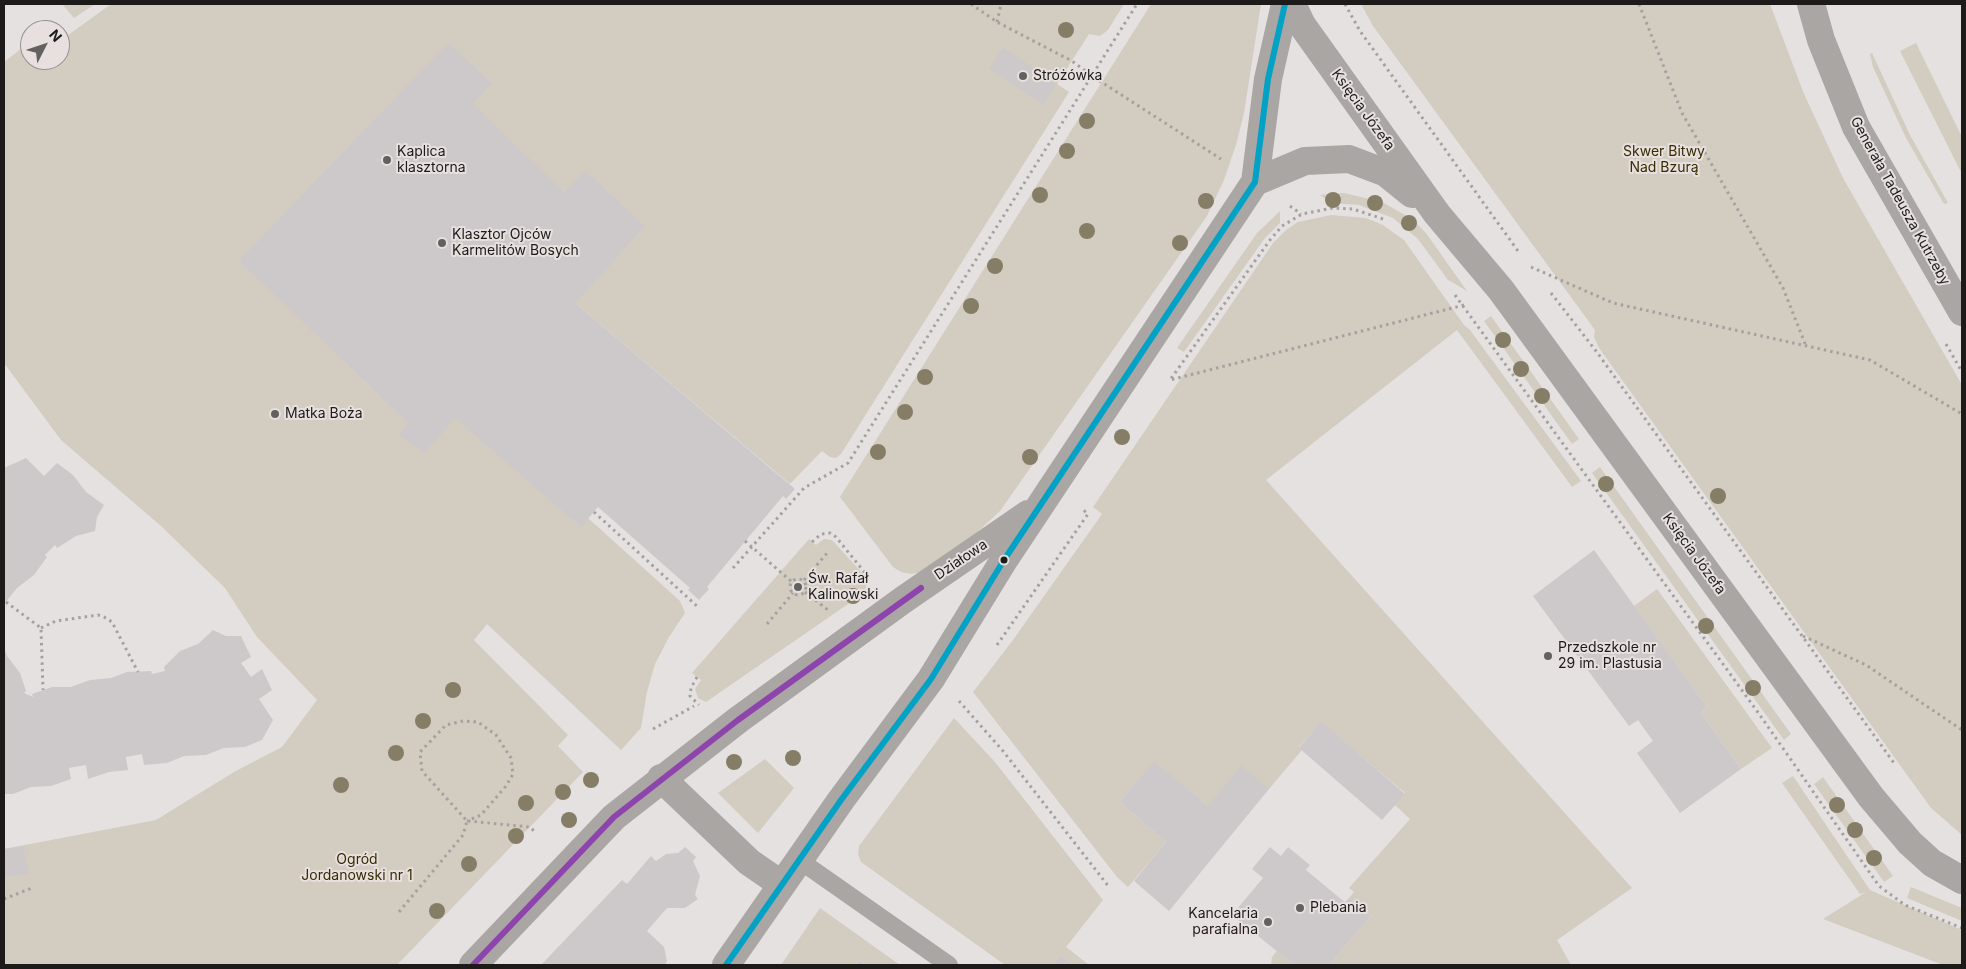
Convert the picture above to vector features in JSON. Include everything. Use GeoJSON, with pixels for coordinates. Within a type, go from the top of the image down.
{"type":"FeatureCollection","features":[{"type":"Feature","properties":{"kind":"street"},"geometry":{"type":"LineString","coordinates":[[726,965],[781,884],[931,679],[1040,506],[1255,182],[1268,79],[1285,4]]}},
{"type":"Feature","properties":{"kind":"street","name":"Księcia Józefa"},"geometry":{"type":"LineString","coordinates":[[1292,4],[1302,25],[1437,214],[1501,290],[1871,797],[1910,843],[1932,863],[1962,880]]}},
{"type":"Feature","properties":{"kind":"street","name":"Generała Tadeusza Kutrzeby"},"geometry":{"type":"LineString","coordinates":[[1811,4],[1821,40],[1856,127],[1962,312]]}},
{"type":"Feature","properties":{"kind":"street","name":"Księcia Józefa"},"geometry":{"type":"LineString","coordinates":[[1255,182],[1305,161],[1350,159],[1386,173],[1437,214]]}},
{"type":"Feature","properties":{"kind":"street","name":"Działowa"},"geometry":{"type":"LineString","coordinates":[[474,965],[614,816],[661,778],[888,611],[1040,506]]}},
{"type":"Feature","properties":{"kind":"street"},"geometry":{"type":"LineString","coordinates":[[661,778],[748,862],[781,884]]}},
{"type":"Feature","properties":{"kind":"lane"},"geometry":{"type":"LineString","coordinates":[[799,860],[948,965]]}},
{"type":"Feature","properties":{"kind":"path"},"geometry":{"type":"LineString","coordinates":[[972,4],[997,22],[1072,61],[1255,182]]}},
{"type":"Feature","properties":{"kind":"path"},"geometry":{"type":"LineString","coordinates":[[997,22],[1001,4]]}},
{"type":"Feature","properties":{"kind":"path"},"geometry":{"type":"LineString","coordinates":[[733,568],[804,488],[848,463],[1137,4]]}},
{"type":"Feature","properties":{"kind":"path"},"geometry":{"type":"LineString","coordinates":[[1345,4],[1360,31],[1522,256]]}},
{"type":"Feature","properties":{"kind":"path"},"geometry":{"type":"LineString","coordinates":[[1639,4],[1682,113],[1783,288],[1806,346]]}},
{"type":"Feature","properties":{"kind":"path"},"geometry":{"type":"LineString","coordinates":[[1164,388],[1282,226],[1302,214],[1333,208],[1353,209],[1370,213],[1388,221]]}},
{"type":"Feature","properties":{"kind":"path"},"geometry":{"type":"LineString","coordinates":[[1526,262],[1537,275]]}},
{"type":"Feature","properties":{"kind":"path"},"geometry":{"type":"LineString","coordinates":[[1531,267],[1613,303],[1870,360],[1962,414]]}},
{"type":"Feature","properties":{"kind":"path"},"geometry":{"type":"LineString","coordinates":[[1170,380],[1463,306],[1501,290],[1531,267]]}},
{"type":"Feature","properties":{"kind":"path"},"geometry":{"type":"LineString","coordinates":[[1549,290],[1596,351],[1898,769]]}},
{"type":"Feature","properties":{"kind":"path"},"geometry":{"type":"LineString","coordinates":[[1452,292],[1757,711],[1879,886],[1906,905],[1962,928]]}},
{"type":"Feature","properties":{"kind":"path"},"geometry":{"type":"LineString","coordinates":[[992,652],[1088,514],[1079,507],[1085,499]]}},
{"type":"Feature","properties":{"kind":"path"},"geometry":{"type":"LineString","coordinates":[[594,512],[698,607]]}},
{"type":"Feature","properties":{"kind":"path"},"geometry":{"type":"LineString","coordinates":[[812,542],[821,534],[830,533],[870,576],[871,582]]}},
{"type":"Feature","properties":{"kind":"path"},"geometry":{"type":"LineString","coordinates":[[745,541],[792,582]]}},
{"type":"Feature","properties":{"kind":"path"},"geometry":{"type":"LineString","coordinates":[[804,580],[828,552]]}},
{"type":"Feature","properties":{"kind":"path"},"geometry":{"type":"LineString","coordinates":[[804,580],[796,579],[790,586],[793,593],[799,595],[805,592]]}},
{"type":"Feature","properties":{"kind":"path"},"geometry":{"type":"LineString","coordinates":[[804,580],[806,584],[805,592]]}},
{"type":"Feature","properties":{"kind":"path"},"geometry":{"type":"LineString","coordinates":[[805,592],[833,614]]}},
{"type":"Feature","properties":{"kind":"path"},"geometry":{"type":"LineString","coordinates":[[767,624],[793,593]]}},
{"type":"Feature","properties":{"kind":"path"},"geometry":{"type":"LineString","coordinates":[[6,602],[41,628]]}},
{"type":"Feature","properties":{"kind":"path"},"geometry":{"type":"LineString","coordinates":[[41,628],[56,621],[98,615],[104,617],[112,622],[138,672]]}},
{"type":"Feature","properties":{"kind":"path"},"geometry":{"type":"LineString","coordinates":[[41,628],[43,690]]}},
{"type":"Feature","properties":{"kind":"path"},"geometry":{"type":"LineString","coordinates":[[1802,636],[1866,665],[1962,730]]}},
{"type":"Feature","properties":{"kind":"path"},"geometry":{"type":"LineString","coordinates":[[697,677],[690,688],[690,696],[696,704],[702,706]]}},
{"type":"Feature","properties":{"kind":"path"},"geometry":{"type":"LineString","coordinates":[[953,708],[964,692]]}},
{"type":"Feature","properties":{"kind":"path"},"geometry":{"type":"LineString","coordinates":[[653,730],[696,704]]}},
{"type":"Feature","properties":{"kind":"path"},"geometry":{"type":"LineString","coordinates":[[964,706],[1003,752],[1109,887]]}},
{"type":"Feature","properties":{"kind":"path"},"geometry":{"type":"LineString","coordinates":[[399,912],[463,835],[468,821],[481,815],[506,786],[513,774],[511,758],[496,735],[478,722],[463,721],[446,725],[420,752],[422,771],[468,821],[530,827],[534,831]]}},
{"type":"Feature","properties":{"kind":"path"},"geometry":{"type":"LineString","coordinates":[[4,899],[32,888]]}},
{"type":"Feature","properties":{"kind":"green space"},"geometry":{"type":"Polygon","coordinates":[[[62,4],[95,4],[74,18],[62,4]]]}},
{"type":"Feature","properties":{"kind":"green space","name":"Ogród Jordanowski nr 1"},"geometry":{"type":"Polygon","coordinates":[[[111,4],[1124,4],[1108,30],[1100,36],[1089,34],[1057,84],[1069,92],[841,454],[836,458],[830,457],[822,451],[790,484],[575,303],[572,519],[580,526],[588,518],[680,601],[685,613],[669,637],[655,664],[647,692],[641,728],[621,750],[487,624],[474,640],[568,735],[558,746],[583,772],[397,965],[4,965],[4,849],[156,820],[234,772],[282,747],[317,700],[257,637],[225,588],[161,526],[61,440],[4,363],[4,62],[20,50],[20,70],[70,70],[70,34],[111,4]]]}},
{"type":"Feature","properties":{"kind":"green space"},"geometry":{"type":"Polygon","coordinates":[[[1151,4],[1261,4],[1244,113],[1224,180],[1207,216],[1000,511],[962,546],[922,572],[911,574],[901,572],[893,567],[840,497],[1151,4]]]}},
{"type":"Feature","properties":{"kind":"green space","name":"Skwer Bitwy Nad Bzurą"},"geometry":{"type":"Polygon","coordinates":[[[1361,4],[1770,4],[1804,94],[1843,178],[1962,385],[1962,835],[1931,808],[1599,348],[1594,337],[1595,330],[1373,26],[1361,4]]]}},
{"type":"Feature","properties":{"kind":"green space"},"geometry":{"type":"Polygon","coordinates":[[[1916,43],[1962,137],[1962,174],[1900,51],[1916,43]]]}},
{"type":"Feature","properties":{"kind":"green space"},"geometry":{"type":"Polygon","coordinates":[[[1872,53],[1910,135],[1948,203],[1944,204],[1906,138],[1873,67],[1870,54],[1872,53]]]}},
{"type":"Feature","properties":{"kind":"green space"},"geometry":{"type":"Polygon","coordinates":[[[1344,193],[1382,202],[1412,219],[1426,233],[1467,291],[1448,280],[1418,239],[1393,218],[1359,205],[1332,203],[1320,195],[1344,193]]]}},
{"type":"Feature","properties":{"kind":"green space"},"geometry":{"type":"Polygon","coordinates":[[[1280,211],[1280,223],[1265,238],[1184,352],[1177,348],[1257,233],[1280,211]]]}},
{"type":"Feature","properties":{"kind":"green space"},"geometry":{"type":"Polygon","coordinates":[[[1331,215],[1366,218],[1383,225],[1404,240],[1464,325],[1470,330],[1581,481],[1572,487],[1457,330],[1266,480],[1632,888],[1557,940],[1571,965],[1329,965],[1371,916],[1349,898],[1354,892],[1349,888],[1410,819],[1395,805],[1405,793],[1321,722],[1299,747],[1302,750],[1269,789],[1208,806],[1154,762],[1120,802],[1166,842],[1128,887],[1117,877],[973,692],[1013,640],[1102,514],[1093,507],[1273,243],[1286,230],[1298,222],[1331,215]]]}},
{"type":"Feature","properties":{"kind":"green space"},"geometry":{"type":"Polygon","coordinates":[[[1491,316],[1579,439],[1572,444],[1484,321],[1491,316]]]}},
{"type":"Feature","properties":{"kind":"green space"},"geometry":{"type":"Polygon","coordinates":[[[1600,467],[1791,734],[1784,740],[1592,473],[1600,467]]]}},
{"type":"Feature","properties":{"kind":"green space"},"geometry":{"type":"Polygon","coordinates":[[[809,539],[816,545],[824,539],[832,540],[864,575],[867,584],[864,593],[706,702],[698,698],[695,689],[701,680],[692,673],[809,539]]]}},
{"type":"Feature","properties":{"kind":"green space"},"geometry":{"type":"Polygon","coordinates":[[[1657,589],[1772,748],[1741,769],[1701,713],[1707,707],[1634,606],[1657,589]]]}},
{"type":"Feature","properties":{"kind":"green space"},"geometry":{"type":"Polygon","coordinates":[[[954,718],[995,762],[1103,900],[1066,947],[1089,965],[1073,965],[1060,955],[1052,965],[1005,965],[861,862],[858,854],[859,846],[954,718]]]}},
{"type":"Feature","properties":{"kind":"green space"},"geometry":{"type":"Polygon","coordinates":[[[765,759],[794,788],[758,833],[718,793],[765,759]]]}},
{"type":"Feature","properties":{"kind":"green space"},"geometry":{"type":"Polygon","coordinates":[[[1793,776],[1870,890],[1962,930],[1962,965],[1943,965],[1823,919],[1866,892],[1860,894],[1782,783],[1793,776]]]}},
{"type":"Feature","properties":{"kind":"green space"},"geometry":{"type":"Polygon","coordinates":[[[1823,777],[1893,876],[1884,882],[1814,784],[1823,777]]]}},
{"type":"Feature","properties":{"kind":"green space"},"geometry":{"type":"Polygon","coordinates":[[[1911,887],[1962,908],[1962,921],[1907,898],[1911,887]]]}},
{"type":"Feature","properties":{"kind":"green space"},"geometry":{"type":"Polygon","coordinates":[[[820,908],[900,965],[867,965],[860,960],[856,965],[781,965],[820,908]]]}},
{"type":"Feature","properties":{"kind":"green space"},"geometry":{"type":"Polygon","coordinates":[[[1277,951],[1294,965],[1271,965],[1272,957],[1277,951]]]}},
{"type":"Feature","properties":{"kind":"building","name":"Klasztor Ojców Karmelitów Bosych"},"geometry":{"type":"Polygon","coordinates":[[[448,43],[492,83],[473,104],[564,192],[585,171],[645,226],[575,303],[795,489],[786,499],[783,496],[707,587],[709,589],[699,600],[688,590],[690,588],[598,507],[581,527],[455,418],[424,453],[399,435],[409,423],[239,261],[448,43]]]}},
{"type":"Feature","properties":{"kind":"building","name":"Stróżówka"},"geometry":{"type":"Polygon","coordinates":[[[1003,47],[1056,84],[1043,105],[989,68],[1003,47]]]}},
{"type":"Feature","properties":{"kind":"building"},"geometry":{"type":"Polygon","coordinates":[[[26,458],[44,476],[57,463],[73,475],[86,492],[104,505],[97,517],[95,531],[76,536],[57,548],[55,545],[45,555],[47,557],[34,575],[17,588],[4,604],[4,468],[26,458]]]}},
{"type":"Feature","properties":{"kind":"building"},"geometry":{"type":"Polygon","coordinates":[[[1594,550],[1707,707],[1701,713],[1741,769],[1680,813],[1637,753],[1653,741],[1638,720],[1629,726],[1533,596],[1594,550]]]}},
{"type":"Feature","properties":{"kind":"building"},"geometry":{"type":"Polygon","coordinates":[[[213,630],[226,636],[241,636],[251,657],[241,663],[251,677],[262,669],[272,690],[259,699],[273,720],[262,740],[245,747],[224,748],[206,755],[184,756],[167,763],[144,765],[142,754],[126,757],[128,770],[109,772],[88,779],[86,765],[69,768],[71,779],[51,786],[31,787],[13,794],[4,794],[4,648],[7,656],[20,673],[26,691],[24,693],[33,697],[32,694],[52,687],[71,687],[90,680],[111,678],[127,672],[151,671],[152,674],[165,671],[164,667],[180,651],[198,644],[213,630]]]}},
{"type":"Feature","properties":{"kind":"building"},"geometry":{"type":"Polygon","coordinates":[[[1321,721],[1405,794],[1382,820],[1299,748],[1321,721]]]}},
{"type":"Feature","properties":{"kind":"building"},"geometry":{"type":"Polygon","coordinates":[[[1154,761],[1208,806],[1241,766],[1269,789],[1169,911],[1134,881],[1166,842],[1120,802],[1154,761]]]}},
{"type":"Feature","properties":{"kind":"building"},"geometry":{"type":"Polygon","coordinates":[[[23,846],[29,873],[4,877],[4,849],[23,846]]]}},
{"type":"Feature","properties":{"kind":"building"},"geometry":{"type":"Polygon","coordinates":[[[685,847],[696,857],[693,861],[700,876],[695,895],[698,899],[685,908],[667,908],[647,931],[664,947],[667,961],[665,965],[541,965],[622,880],[627,884],[651,856],[656,861],[666,854],[678,853],[685,847]]]}},
{"type":"Feature","properties":{"kind":"building","name":"Plebania"},"geometry":{"type":"Polygon","coordinates":[[[1270,847],[1281,856],[1288,847],[1310,865],[1306,870],[1345,902],[1349,898],[1371,916],[1329,965],[1294,965],[1232,915],[1263,878],[1252,869],[1270,847]]]}},
{"type":"Feature","properties":{"kind":"building"},"geometry":{"type":"Polygon","coordinates":[[[1060,955],[1073,965],[1052,965],[1060,955]]]}},
{"type":"Feature","properties":{"kind":"building"},"geometry":{"type":"Polygon","coordinates":[[[860,960],[867,965],[856,965],[860,960]]]}},
{"type":"Feature","properties":{"kind":"transit line"},"geometry":{"type":"LineString","coordinates":[[726,965],[841,800],[931,679],[1004,560],[1255,182],[1268,79],[1285,4]]}},
{"type":"Feature","properties":{"kind":"transit line"},"geometry":{"type":"LineString","coordinates":[[473,965],[614,817],[738,720],[921,588]]}},
{"type":"Feature","properties":{"kind":"place","name":"Stróżówka"},"geometry":{"type":"Point","coordinates":[1023,76]}},
{"type":"Feature","properties":{"kind":"place","name":"Kaplica klasztorna"},"geometry":{"type":"Point","coordinates":[387,160]}},
{"type":"Feature","properties":{"kind":"place","name":"Klasztor Ojców Karmelitów Bosych"},"geometry":{"type":"Point","coordinates":[442,243]}},
{"type":"Feature","properties":{"kind":"place","name":"Matka Boża"},"geometry":{"type":"Point","coordinates":[275,414]}},
{"type":"Feature","properties":{"kind":"place","name":"Św. Rafał Kalinowski"},"geometry":{"type":"Point","coordinates":[798,587]}},
{"type":"Feature","properties":{"kind":"place","name":"Przedszkole nr 29 im. Plastusia"},"geometry":{"type":"Point","coordinates":[1548,656]}},
{"type":"Feature","properties":{"kind":"place","name":"Plebania"},"geometry":{"type":"Point","coordinates":[1300,908]}},
{"type":"Feature","properties":{"kind":"place","name":"Kancelaria parafialna"},"geometry":{"type":"Point","coordinates":[1268,922]}}]}
